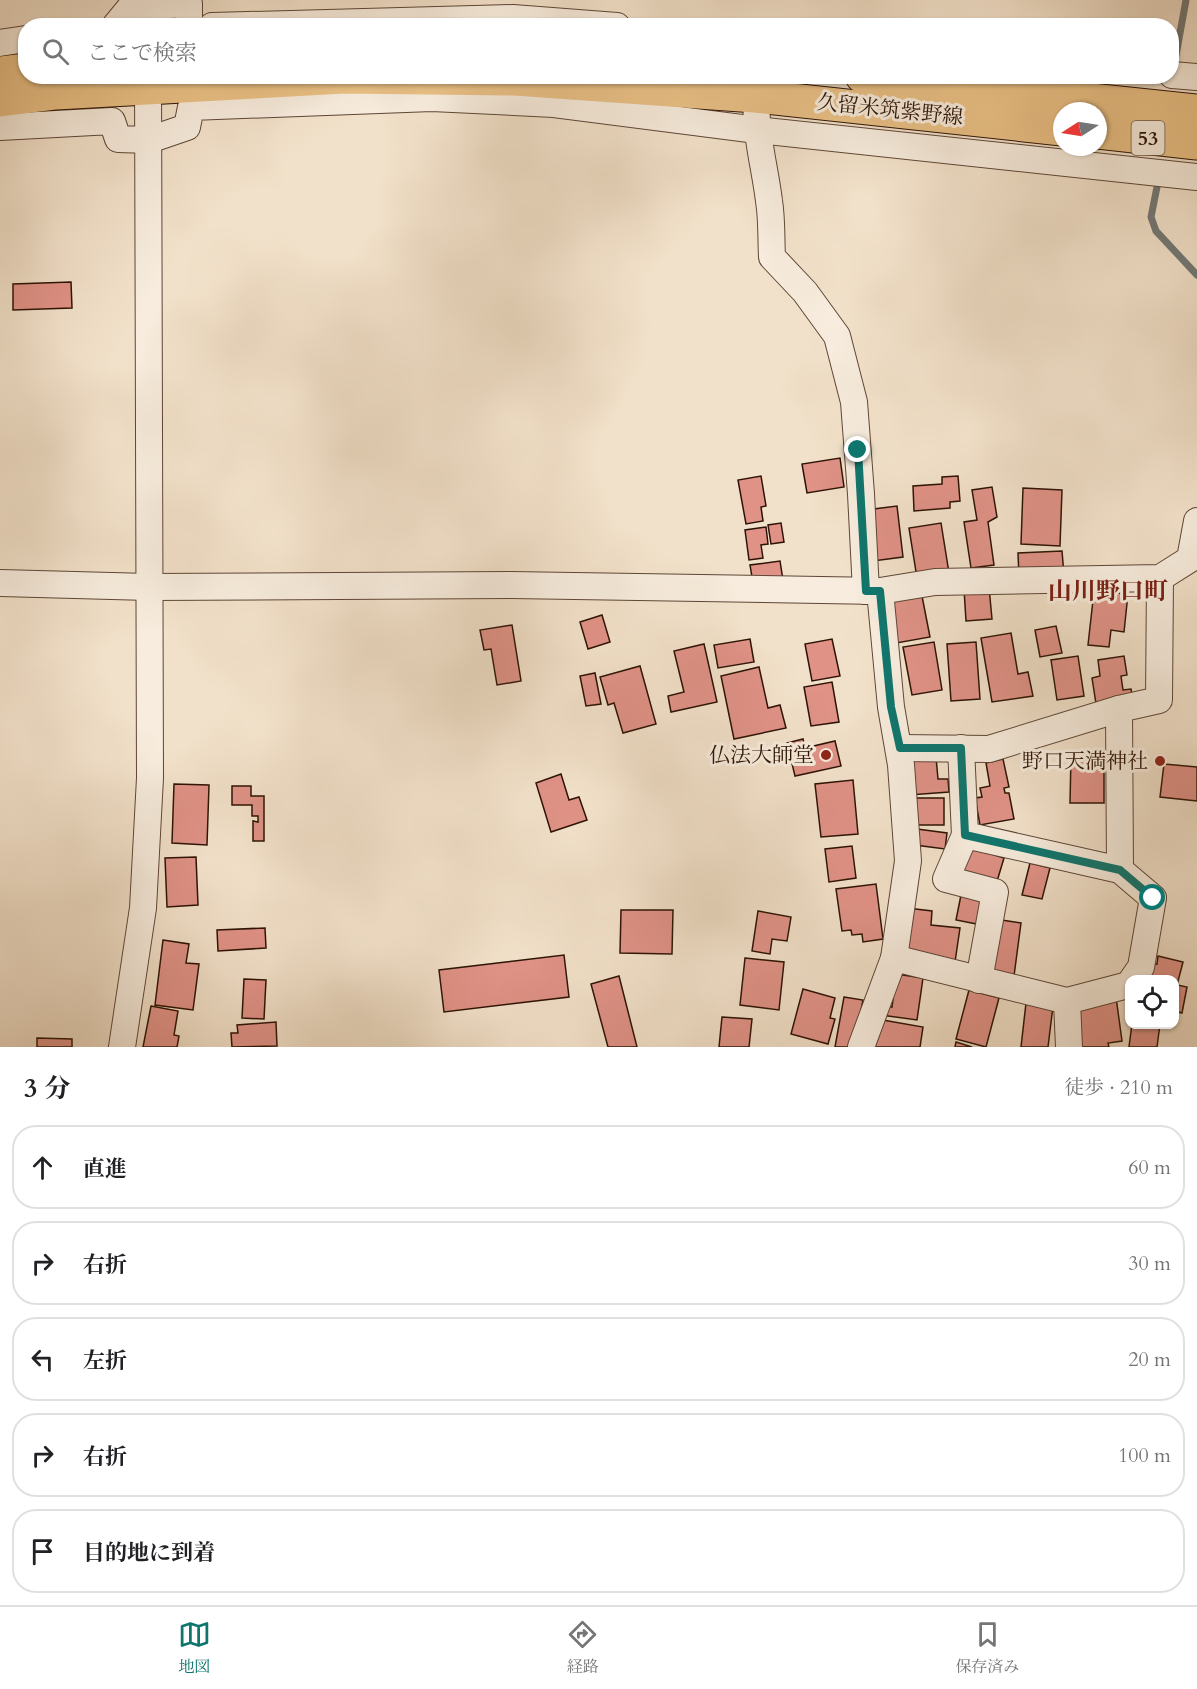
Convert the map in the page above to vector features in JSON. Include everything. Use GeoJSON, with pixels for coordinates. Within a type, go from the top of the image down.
{"type":"FeatureCollection","features":[{"type":"Feature","properties":{"kind":"main road"},"geometry":{"type":"LineString","coordinates":[[0,73],[18,71]]}},
{"type":"Feature","properties":{"kind":"main road","name":"久留米筑紫野線"},"geometry":{"type":"LineString","coordinates":[[0,100],[131,84]]}},
{"type":"Feature","properties":{"kind":"main road","name":"久留米筑紫野線"},"geometry":{"type":"LineString","coordinates":[[689,84],[758,86],[1053,128]]}},
{"type":"Feature","properties":{"kind":"main road","name":"久留米筑紫野線"},"geometry":{"type":"LineString","coordinates":[[939,84],[1197,111]]}},
{"type":"Feature","properties":{"kind":"main road","name":"53"},"geometry":{"type":"LineString","coordinates":[[1107,133],[1197,143]]}},
{"type":"Feature","properties":{"kind":"street"},"geometry":{"type":"LineString","coordinates":[[122,18],[129,9],[149,10],[189,4],[189,18]]}},
{"type":"Feature","properties":{"kind":"street"},"geometry":{"type":"LineString","coordinates":[[336,18],[461,10],[513,18]]}},
{"type":"Feature","properties":{"kind":"street"},"geometry":{"type":"LineString","coordinates":[[0,43],[18,40]]}},
{"type":"Feature","properties":{"kind":"street"},"geometry":{"type":"LineString","coordinates":[[1179,76],[1197,77]]}},
{"type":"Feature","properties":{"kind":"street"},"geometry":{"type":"LineString","coordinates":[[122,1047],[143,908],[150,778],[148,84]]}},
{"type":"Feature","properties":{"kind":"street"},"geometry":{"type":"LineString","coordinates":[[758,86],[757,130],[770,202],[772,257],[805,292],[837,336],[854,402],[861,494],[873,591],[891,707],[900,748],[908,861],[894,958],[861,1047]]}},
{"type":"Feature","properties":{"kind":"street"},"geometry":{"type":"LineString","coordinates":[[0,127],[112,122],[118,140],[149,140],[187,127],[191,107],[432,98],[554,104],[757,130],[1197,177]]}},
{"type":"Feature","properties":{"kind":"street"},"geometry":{"type":"LineString","coordinates":[[0,583],[149,586],[511,585],[873,591],[934,582],[1160,578],[1190,559],[1197,521]]}},
{"type":"Feature","properties":{"kind":"street"},"geometry":{"type":"LineString","coordinates":[[900,748],[990,749],[1119,709],[1160,700],[1160,578]]}},
{"type":"Feature","properties":{"kind":"street"},"geometry":{"type":"LineString","coordinates":[[1119,709],[1120,870]]}},
{"type":"Feature","properties":{"kind":"street"},"geometry":{"type":"LineString","coordinates":[[961,748],[965,835],[946,879],[995,892],[979,980]]}},
{"type":"Feature","properties":{"kind":"street"},"geometry":{"type":"LineString","coordinates":[[965,835],[1120,870],[1153,898],[1142,967],[1136,975]]}},
{"type":"Feature","properties":{"kind":"street"},"geometry":{"type":"LineString","coordinates":[[894,958],[1067,1001],[1125,986]]}},
{"type":"Feature","properties":{"kind":"street"},"geometry":{"type":"LineString","coordinates":[[1067,1001],[1069,1047]]}},
{"type":"Feature","properties":{"kind":"building"},"geometry":{"type":"Polygon","coordinates":[[[71,282],[72,308],[13,310],[13,284],[71,282]]]}},
{"type":"Feature","properties":{"kind":"building"},"geometry":{"type":"Polygon","coordinates":[[[840,458],[844,487],[807,493],[802,464],[840,458]]]}},
{"type":"Feature","properties":{"kind":"building"},"geometry":{"type":"Polygon","coordinates":[[[761,476],[766,506],[761,507],[763,521],[746,524],[738,480],[761,476]]]}},
{"type":"Feature","properties":{"kind":"building"},"geometry":{"type":"Polygon","coordinates":[[[958,476],[960,501],[950,502],[950,508],[914,511],[913,486],[942,484],[942,477],[958,476]]]}},
{"type":"Feature","properties":{"kind":"building"},"geometry":{"type":"Polygon","coordinates":[[[992,487],[997,517],[988,522],[994,565],[971,568],[964,522],[977,520],[972,490],[992,487]]]}},
{"type":"Feature","properties":{"kind":"building"},"geometry":{"type":"Polygon","coordinates":[[[1023,488],[1062,490],[1060,546],[1021,544],[1023,488]]]}},
{"type":"Feature","properties":{"kind":"building"},"geometry":{"type":"Polygon","coordinates":[[[897,506],[903,557],[873,561],[866,510],[897,506]]]}},
{"type":"Feature","properties":{"kind":"building"},"geometry":{"type":"Polygon","coordinates":[[[781,523],[784,542],[771,544],[768,525],[781,523]]]}},
{"type":"Feature","properties":{"kind":"building"},"geometry":{"type":"Polygon","coordinates":[[[941,523],[949,573],[917,578],[909,528],[941,523]]]}},
{"type":"Feature","properties":{"kind":"building"},"geometry":{"type":"Polygon","coordinates":[[[766,527],[768,544],[761,545],[763,558],[749,560],[745,530],[766,527]]]}},
{"type":"Feature","properties":{"kind":"building"},"geometry":{"type":"Polygon","coordinates":[[[1062,551],[1064,575],[1019,577],[1018,553],[1062,551]]]}},
{"type":"Feature","properties":{"kind":"building"},"geometry":{"type":"Polygon","coordinates":[[[780,561],[783,580],[753,583],[750,565],[780,561]]]}},
{"type":"Feature","properties":{"kind":"building"},"geometry":{"type":"Polygon","coordinates":[[[989,587],[992,619],[966,621],[964,589],[989,587]]]}},
{"type":"Feature","properties":{"kind":"building"},"geometry":{"type":"Polygon","coordinates":[[[921,591],[930,637],[891,644],[888,629],[896,628],[890,597],[921,591]]]}},
{"type":"Feature","properties":{"kind":"building"},"geometry":{"type":"Polygon","coordinates":[[[1094,591],[1128,594],[1124,632],[1111,630],[1109,647],[1088,645],[1094,591]]]}},
{"type":"Feature","properties":{"kind":"building"},"geometry":{"type":"Polygon","coordinates":[[[602,615],[610,642],[588,649],[580,622],[602,615]]]}},
{"type":"Feature","properties":{"kind":"building"},"geometry":{"type":"Polygon","coordinates":[[[512,625],[521,681],[497,685],[491,649],[484,650],[480,630],[512,625]]]}},
{"type":"Feature","properties":{"kind":"building"},"geometry":{"type":"Polygon","coordinates":[[[1056,626],[1062,653],[1040,657],[1035,630],[1056,626]]]}},
{"type":"Feature","properties":{"kind":"building"},"geometry":{"type":"Polygon","coordinates":[[[1011,633],[1018,674],[1028,672],[1033,696],[992,702],[981,638],[1011,633]]]}},
{"type":"Feature","properties":{"kind":"building"},"geometry":{"type":"Polygon","coordinates":[[[750,639],[754,662],[718,668],[714,645],[750,639]]]}},
{"type":"Feature","properties":{"kind":"building"},"geometry":{"type":"Polygon","coordinates":[[[832,639],[840,676],[812,681],[805,644],[832,639]]]}},
{"type":"Feature","properties":{"kind":"building"},"geometry":{"type":"Polygon","coordinates":[[[934,642],[942,690],[912,695],[903,647],[934,642]]]}},
{"type":"Feature","properties":{"kind":"building"},"geometry":{"type":"Polygon","coordinates":[[[976,642],[980,699],[951,701],[947,644],[976,642]]]}},
{"type":"Feature","properties":{"kind":"building"},"geometry":{"type":"Polygon","coordinates":[[[704,644],[717,702],[671,712],[668,696],[684,692],[674,651],[704,644]]]}},
{"type":"Feature","properties":{"kind":"building"},"geometry":{"type":"Polygon","coordinates":[[[1078,656],[1084,696],[1057,700],[1051,660],[1078,656]]]}},
{"type":"Feature","properties":{"kind":"building"},"geometry":{"type":"Polygon","coordinates":[[[1124,656],[1127,675],[1121,676],[1123,690],[1131,689],[1134,704],[1097,710],[1092,678],[1100,676],[1098,660],[1124,656]]]}},
{"type":"Feature","properties":{"kind":"building"},"geometry":{"type":"Polygon","coordinates":[[[640,666],[656,724],[623,733],[614,703],[608,705],[600,677],[640,666]]]}},
{"type":"Feature","properties":{"kind":"building"},"geometry":{"type":"Polygon","coordinates":[[[759,667],[768,708],[780,705],[786,728],[734,739],[721,676],[759,667]]]}},
{"type":"Feature","properties":{"kind":"building"},"geometry":{"type":"Polygon","coordinates":[[[595,673],[601,704],[586,706],[580,676],[595,673]]]}},
{"type":"Feature","properties":{"kind":"building"},"geometry":{"type":"Polygon","coordinates":[[[832,682],[839,722],[811,726],[804,687],[832,682]]]}},
{"type":"Feature","properties":{"kind":"building"},"geometry":{"type":"Polygon","coordinates":[[[803,739],[805,748],[835,741],[841,766],[795,776],[787,743],[803,739]]]}},
{"type":"Feature","properties":{"kind":"building"},"geometry":{"type":"Polygon","coordinates":[[[1071,756],[1104,756],[1104,803],[1070,803],[1071,756]]]}},
{"type":"Feature","properties":{"kind":"building"},"geometry":{"type":"Polygon","coordinates":[[[936,757],[938,779],[948,779],[949,792],[909,795],[907,759],[936,757]]]}},
{"type":"Feature","properties":{"kind":"building"},"geometry":{"type":"Polygon","coordinates":[[[1003,759],[1009,787],[1004,788],[1005,793],[1009,793],[1014,819],[980,825],[975,798],[982,797],[980,788],[990,786],[986,763],[1003,759]]]}},
{"type":"Feature","properties":{"kind":"building"},"geometry":{"type":"Polygon","coordinates":[[[1164,764],[1197,767],[1197,801],[1160,797],[1164,764]]]}},
{"type":"Feature","properties":{"kind":"building"},"geometry":{"type":"Polygon","coordinates":[[[561,774],[569,800],[579,797],[587,820],[551,832],[536,783],[561,774]]]}},
{"type":"Feature","properties":{"kind":"building"},"geometry":{"type":"Polygon","coordinates":[[[853,780],[858,834],[821,837],[815,784],[853,780]]]}},
{"type":"Feature","properties":{"kind":"building"},"geometry":{"type":"Polygon","coordinates":[[[174,784],[209,785],[207,845],[172,843],[174,784]]]}},
{"type":"Feature","properties":{"kind":"building"},"geometry":{"type":"Polygon","coordinates":[[[232,786],[251,786],[251,796],[264,796],[264,841],[253,841],[253,821],[258,822],[258,816],[252,816],[252,805],[232,805],[232,786]]]}},
{"type":"Feature","properties":{"kind":"building"},"geometry":{"type":"Polygon","coordinates":[[[913,798],[944,798],[944,825],[914,825],[913,798]]]}},
{"type":"Feature","properties":{"kind":"building"},"geometry":{"type":"Polygon","coordinates":[[[917,829],[947,833],[945,849],[915,845],[917,829]]]}},
{"type":"Feature","properties":{"kind":"building"},"geometry":{"type":"Polygon","coordinates":[[[964,845],[1004,858],[995,888],[955,876],[964,845]]]}},
{"type":"Feature","properties":{"kind":"building"},"geometry":{"type":"Polygon","coordinates":[[[852,846],[856,878],[829,882],[825,849],[852,846]]]}},
{"type":"Feature","properties":{"kind":"building"},"geometry":{"type":"Polygon","coordinates":[[[196,857],[198,905],[167,907],[165,858],[196,857]]]}},
{"type":"Feature","properties":{"kind":"building"},"geometry":{"type":"Polygon","coordinates":[[[1030,863],[1050,868],[1042,899],[1022,895],[1030,863]]]}},
{"type":"Feature","properties":{"kind":"building"},"geometry":{"type":"Polygon","coordinates":[[[876,884],[883,939],[863,942],[862,934],[852,935],[851,930],[842,931],[836,889],[876,884]]]}},
{"type":"Feature","properties":{"kind":"building"},"geometry":{"type":"Polygon","coordinates":[[[961,895],[986,900],[982,925],[956,920],[961,895]]]}},
{"type":"Feature","properties":{"kind":"building"},"geometry":{"type":"Polygon","coordinates":[[[907,908],[932,911],[931,925],[960,928],[955,962],[901,955],[907,908]]]}},
{"type":"Feature","properties":{"kind":"building"},"geometry":{"type":"Polygon","coordinates":[[[621,910],[673,910],[672,954],[620,953],[621,910]]]}},
{"type":"Feature","properties":{"kind":"building"},"geometry":{"type":"Polygon","coordinates":[[[758,911],[791,917],[787,941],[772,939],[770,954],[752,951],[758,911]]]}},
{"type":"Feature","properties":{"kind":"building"},"geometry":{"type":"Polygon","coordinates":[[[995,919],[1021,923],[1014,976],[987,972],[995,919]]]}},
{"type":"Feature","properties":{"kind":"building"},"geometry":{"type":"Polygon","coordinates":[[[265,928],[266,948],[218,951],[217,930],[265,928]]]}},
{"type":"Feature","properties":{"kind":"building"},"geometry":{"type":"Polygon","coordinates":[[[163,940],[189,944],[186,963],[199,964],[193,1010],[155,1005],[163,940]]]}},
{"type":"Feature","properties":{"kind":"building"},"geometry":{"type":"Polygon","coordinates":[[[564,955],[569,997],[444,1012],[439,970],[564,955]]]}},
{"type":"Feature","properties":{"kind":"building"},"geometry":{"type":"Polygon","coordinates":[[[1158,956],[1183,962],[1179,977],[1179,975],[1144,975],[1147,965],[1157,964],[1158,956]]]}},
{"type":"Feature","properties":{"kind":"building"},"geometry":{"type":"Polygon","coordinates":[[[745,958],[784,962],[779,1010],[740,1005],[745,958]]]}},
{"type":"Feature","properties":{"kind":"building"},"geometry":{"type":"Polygon","coordinates":[[[896,974],[923,978],[917,1020],[881,1015],[882,1005],[892,1007],[896,974]]]}},
{"type":"Feature","properties":{"kind":"building"},"geometry":{"type":"Polygon","coordinates":[[[619,976],[637,1047],[608,1047],[591,984],[619,976]]]}},
{"type":"Feature","properties":{"kind":"building"},"geometry":{"type":"Polygon","coordinates":[[[244,979],[266,980],[264,1019],[242,1018],[244,979]]]}},
{"type":"Feature","properties":{"kind":"building"},"geometry":{"type":"Polygon","coordinates":[[[1179,985],[1187,987],[1182,1013],[1179,1012],[1179,985]]]}},
{"type":"Feature","properties":{"kind":"building"},"geometry":{"type":"Polygon","coordinates":[[[803,989],[835,998],[830,1018],[835,1019],[828,1044],[791,1034],[803,989]]]}},
{"type":"Feature","properties":{"kind":"building"},"geometry":{"type":"Polygon","coordinates":[[[969,990],[999,998],[986,1047],[956,1039],[969,990]]]}},
{"type":"Feature","properties":{"kind":"building"},"geometry":{"type":"Polygon","coordinates":[[[844,997],[863,1000],[854,1047],[835,1047],[844,997]]]}},
{"type":"Feature","properties":{"kind":"building"},"geometry":{"type":"Polygon","coordinates":[[[1116,997],[1122,1041],[1108,1043],[1109,1047],[1080,1047],[1074,1003],[1116,997]]]}},
{"type":"Feature","properties":{"kind":"building"},"geometry":{"type":"Polygon","coordinates":[[[1026,1003],[1053,1006],[1048,1047],[1021,1047],[1026,1003]]]}},
{"type":"Feature","properties":{"kind":"building"},"geometry":{"type":"Polygon","coordinates":[[[151,1006],[178,1011],[174,1035],[179,1036],[177,1047],[143,1047],[151,1006]]]}},
{"type":"Feature","properties":{"kind":"building"},"geometry":{"type":"Polygon","coordinates":[[[722,1017],[752,1019],[749,1047],[719,1047],[722,1017]]]}},
{"type":"Feature","properties":{"kind":"building"},"geometry":{"type":"Polygon","coordinates":[[[877,1019],[923,1027],[920,1047],[872,1047],[877,1019]]]}},
{"type":"Feature","properties":{"kind":"building"},"geometry":{"type":"Polygon","coordinates":[[[276,1022],[277,1046],[232,1047],[231,1033],[238,1033],[237,1025],[276,1022]]]}},
{"type":"Feature","properties":{"kind":"building"},"geometry":{"type":"Polygon","coordinates":[[[1131,1029],[1159,1029],[1157,1047],[1129,1047],[1131,1029]]]}},
{"type":"Feature","properties":{"kind":"building"},"geometry":{"type":"Polygon","coordinates":[[[37,1038],[72,1039],[72,1047],[37,1047],[37,1038]]]}},
{"type":"Feature","properties":{"kind":"building"},"geometry":{"type":"Polygon","coordinates":[[[956,1042],[972,1047],[955,1047],[956,1042]]]}},
{"type":"Feature","properties":{"kind":"waterway"},"geometry":{"type":"LineString","coordinates":[[1179,38],[1186,0]]}},
{"type":"Feature","properties":{"kind":"waterway"},"geometry":{"type":"LineString","coordinates":[[1157,187],[1151,217],[1156,231],[1197,275]]}},
{"type":"Feature","properties":{"kind":"place","name":"仏法大師堂"},"geometry":{"type":"Point","coordinates":[826,755]}},
{"type":"Feature","properties":{"kind":"place","name":"野口天満神社"},"geometry":{"type":"Point","coordinates":[1160,761]}},
{"type":"Feature","properties":{"kind":"district","name":"山川野口町"},"geometry":{"type":"Point","coordinates":[1108,591]}},
{"type":"Feature","properties":{"kind":"route"},"geometry":{"type":"LineString","coordinates":[[858,450],[866,591],[880,591],[891,707],[900,748],[961,748],[965,835],[1120,870],[1153,898]]}}]}
